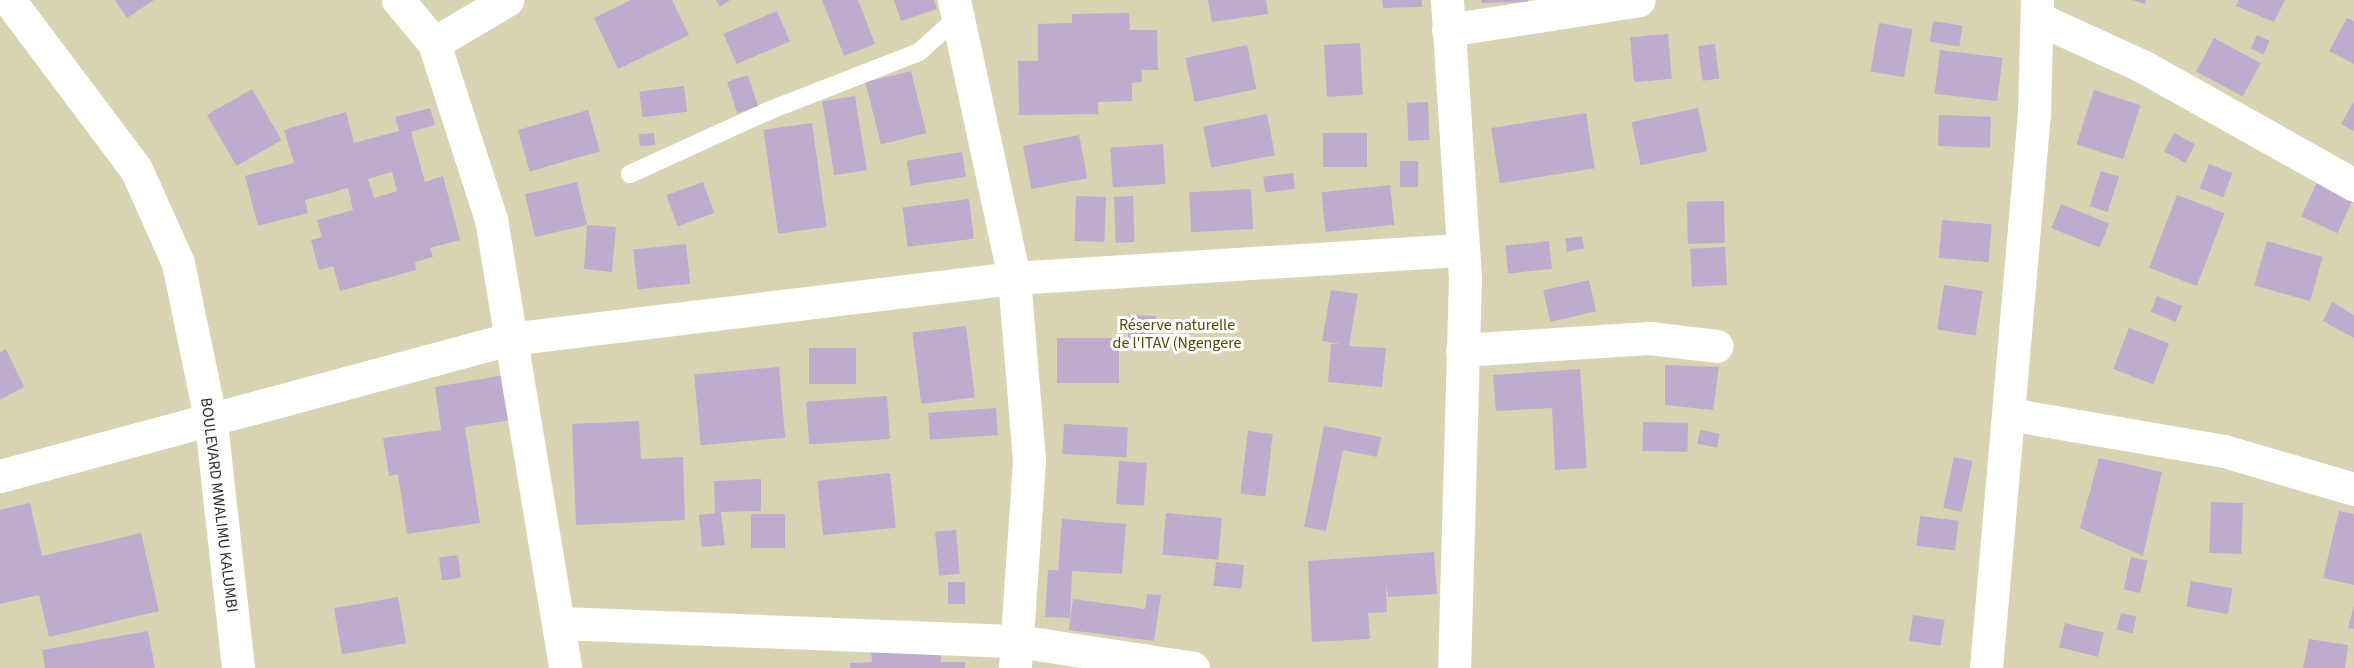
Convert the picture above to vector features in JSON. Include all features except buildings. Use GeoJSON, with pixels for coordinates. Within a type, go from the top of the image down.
{"type":"FeatureCollection","features":[{"type":"Feature","properties":{"kind":"street","name":"BOULEVARD MWALIMU KALUMBI"},"geometry":{"type":"LineString","coordinates":[[9,0],[136,169],[178,263],[211,423],[238,668]]}},
{"type":"Feature","properties":{"kind":"street"},"geometry":{"type":"LineString","coordinates":[[398,0],[434,43],[491,219],[509,339],[561,622],[566,668]]}},
{"type":"Feature","properties":{"kind":"street"},"geometry":{"type":"LineString","coordinates":[[434,43],[507,0]]}},
{"type":"Feature","properties":{"kind":"street"},"geometry":{"type":"LineString","coordinates":[[1454,668],[1463,250],[1447,15],[1639,0]]}},
{"type":"Feature","properties":{"kind":"street"},"geometry":{"type":"LineString","coordinates":[[956,9],[1014,278],[1029,461],[1016,654]]}},
{"type":"Feature","properties":{"kind":"street"},"geometry":{"type":"LineString","coordinates":[[1986,668],[2009,414],[2037,9],[2194,93],[2354,185]]}},
{"type":"Feature","properties":{"kind":"street"},"geometry":{"type":"LineString","coordinates":[[0,476],[211,423],[509,339],[1014,278],[1463,250]]}},
{"type":"Feature","properties":{"kind":"street"},"geometry":{"type":"LineString","coordinates":[[1462,350],[1638,338],[1717,346]]}},
{"type":"Feature","properties":{"kind":"street"},"geometry":{"type":"LineString","coordinates":[[2009,414],[2212,448],[2354,489]]}},
{"type":"Feature","properties":{"kind":"street"},"geometry":{"type":"LineString","coordinates":[[561,622],[1193,668]]}},
{"type":"Feature","properties":{"kind":"lane"},"geometry":{"type":"LineString","coordinates":[[630,174],[768,111],[919,52],[956,9]]}},
{"type":"Feature","properties":{"kind":"green space","name":"Réserve naturelle de l'ITAV (Ngengere"},"geometry":{"type":"Polygon","coordinates":[[[0,0],[2354,0],[2354,668],[0,668],[0,0]]]}}]}
